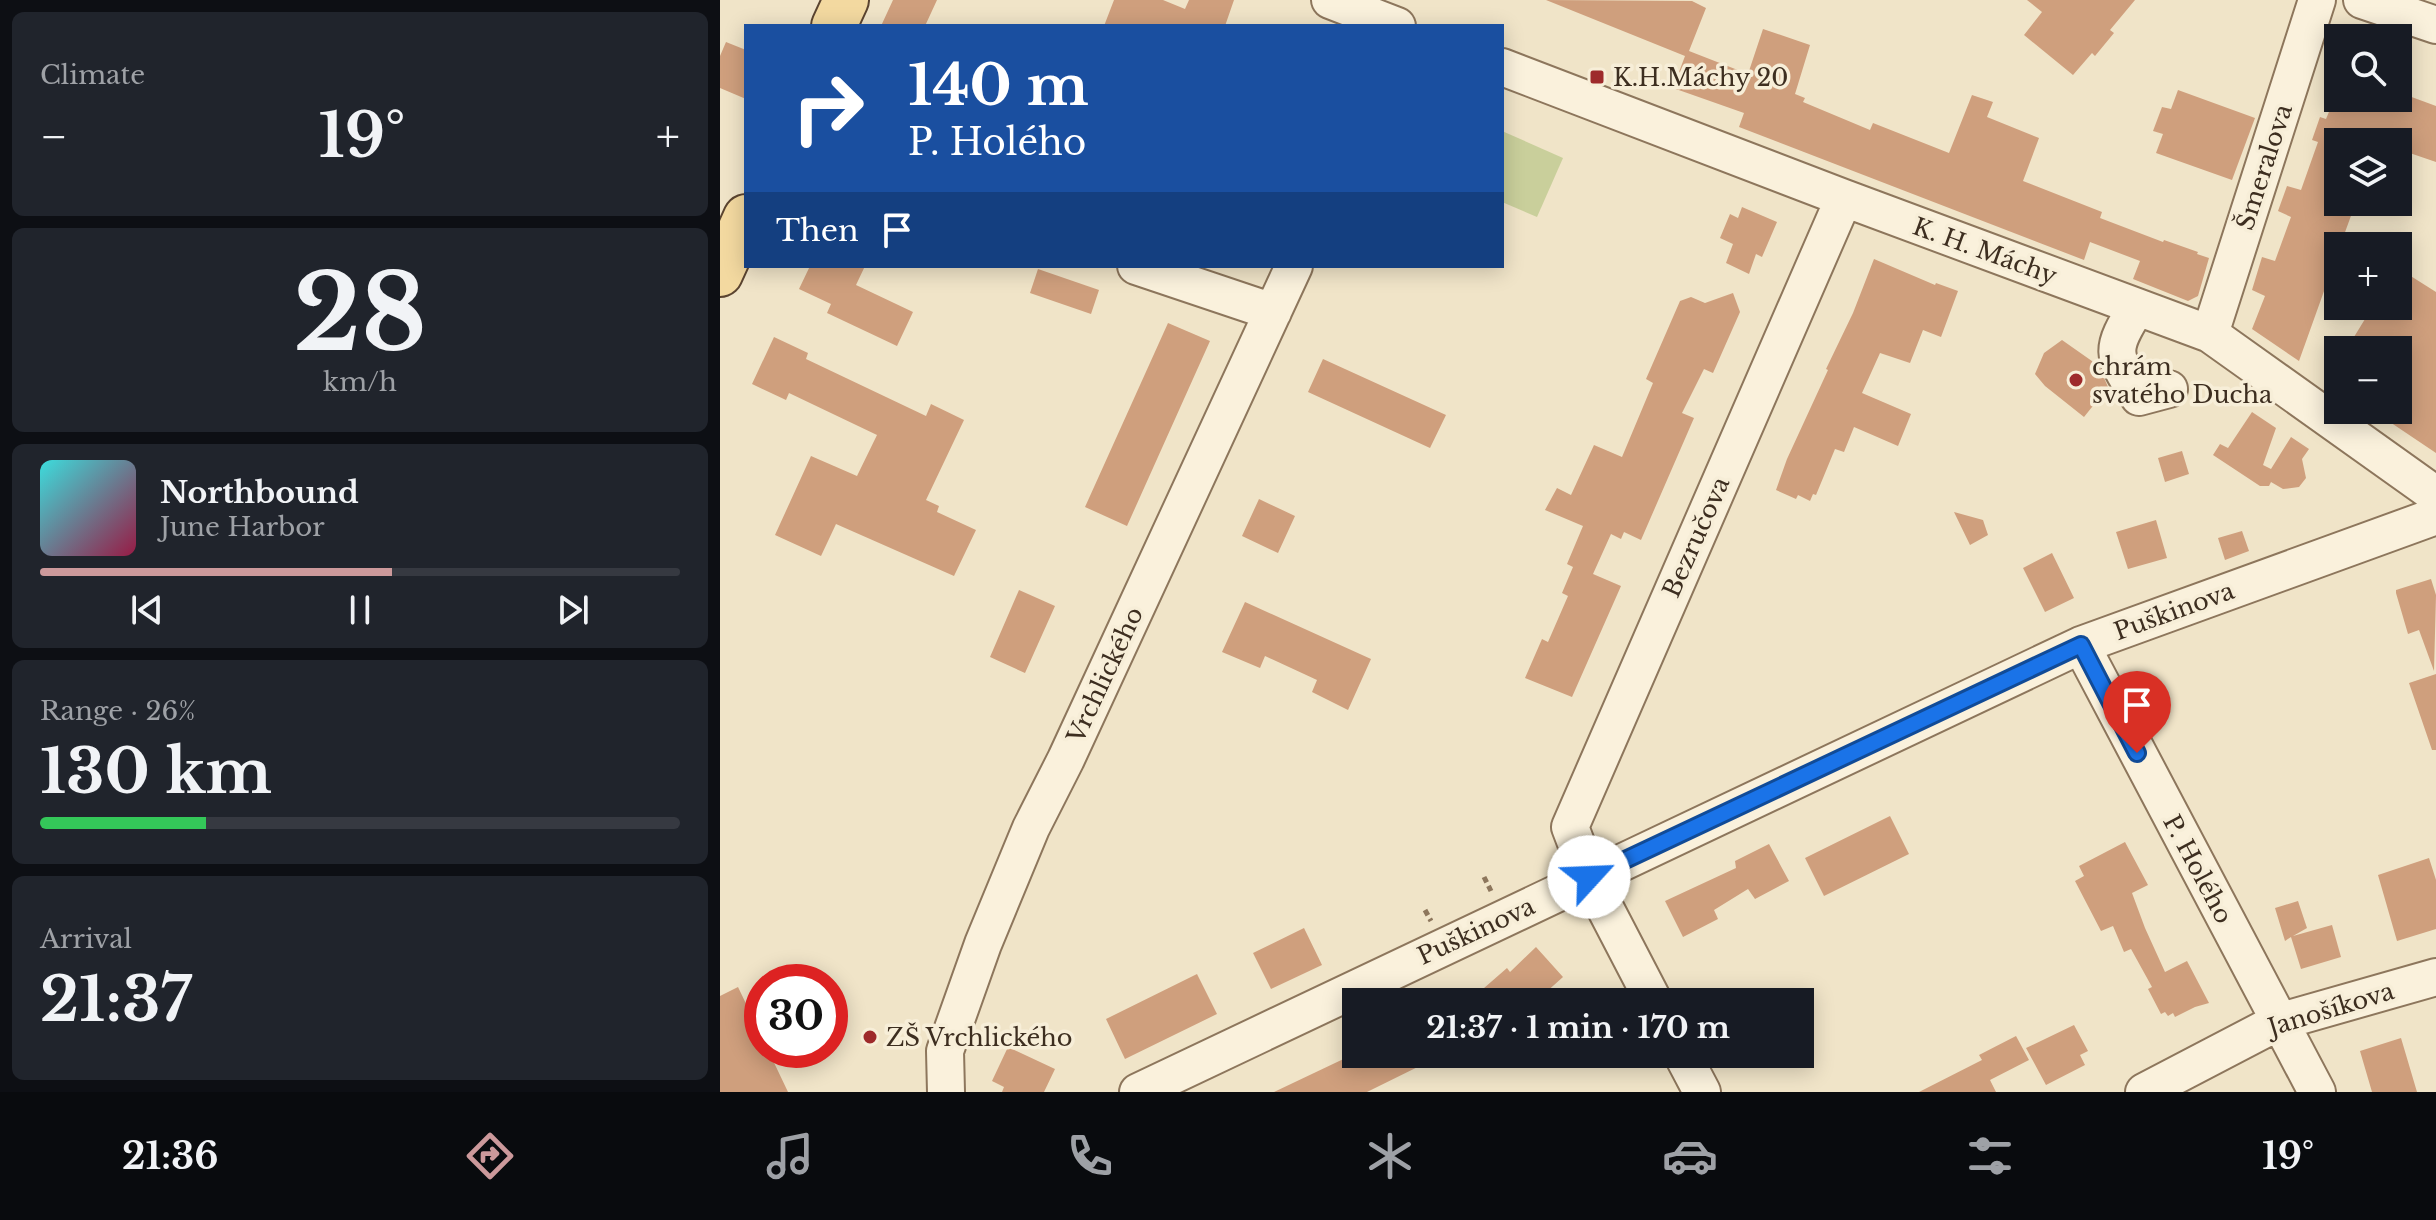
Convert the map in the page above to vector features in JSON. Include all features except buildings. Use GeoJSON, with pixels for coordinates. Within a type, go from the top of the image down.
{"type":"FeatureCollection","features":[{"type":"Feature","properties":{"kind":"main road"},"geometry":{"type":"LineString","coordinates":[[835,24],[846,0]]}},
{"type":"Feature","properties":{"kind":"main road"},"geometry":{"type":"LineString","coordinates":[[720,274],[744,221]]}},
{"type":"Feature","properties":{"kind":"street"},"geometry":{"type":"LineString","coordinates":[[1330,0],[1392,24]]}},
{"type":"Feature","properties":{"kind":"street"},"geometry":{"type":"LineString","coordinates":[[1408,24],[1416,0]]}},
{"type":"Feature","properties":{"kind":"street","name":"Šmeralova"},"geometry":{"type":"LineString","coordinates":[[2210,334],[2317,0]]}},
{"type":"Feature","properties":{"kind":"street"},"geometry":{"type":"LineString","coordinates":[[2362,0],[2436,25]]}},
{"type":"Feature","properties":{"kind":"street","name":"K. H. Máchy"},"geometry":{"type":"LineString","coordinates":[[1504,68],[2210,334],[2436,495]]}},
{"type":"Feature","properties":{"kind":"street","name":"Bezručova"},"geometry":{"type":"LineString","coordinates":[[1647,988],[1589,877],[1570,827],[1844,198]]}},
{"type":"Feature","properties":{"kind":"street"},"geometry":{"type":"LineString","coordinates":[[1142,268],[1273,312]]}},
{"type":"Feature","properties":{"kind":"street","name":"Vrchlického"},"geometry":{"type":"LineString","coordinates":[[946,1092],[945,1051],[983,944],[1031,828],[1066,759],[1293,268]]}},
{"type":"Feature","properties":{"kind":"street"},"geometry":{"type":"LineString","coordinates":[[2137,307],[2118,336],[2116,357],[2139,397],[2169,389]]}},
{"type":"Feature","properties":{"kind":"street","name":"Puškinova"},"geometry":{"type":"LineString","coordinates":[[1138,1092],[2081,645],[2436,516]]}},
{"type":"Feature","properties":{"kind":"street","name":"P. Holého"},"geometry":{"type":"LineString","coordinates":[[2081,645],[2317,1092]]}},
{"type":"Feature","properties":{"kind":"street","name":"Janošíkova"},"geometry":{"type":"LineString","coordinates":[[2144,1092],[2278,1022],[2436,977]]}},
{"type":"Feature","properties":{"kind":"street"},"geometry":{"type":"LineString","coordinates":[[1689,1068],[1702,1092]]}},
{"type":"Feature","properties":{"kind":"green space"},"geometry":{"type":"Polygon","coordinates":[[[1504,132],[1563,158],[1537,217],[1504,203],[1504,132]]]}},
{"type":"Feature","properties":{"kind":"place","name":"K.H.Máchy 20"},"geometry":{"type":"Point","coordinates":[1597,77]}},
{"type":"Feature","properties":{"kind":"place","name":"chrám svatého Ducha"},"geometry":{"type":"Point","coordinates":[2076,380]}},
{"type":"Feature","properties":{"kind":"place","name":"ZŠ Vrchlického"},"geometry":{"type":"Point","coordinates":[870,1037]}},
{"type":"Feature","properties":{"kind":"route"},"geometry":{"type":"LineString","coordinates":[[1589,877],[2081,645],[2137,753]]}}]}
